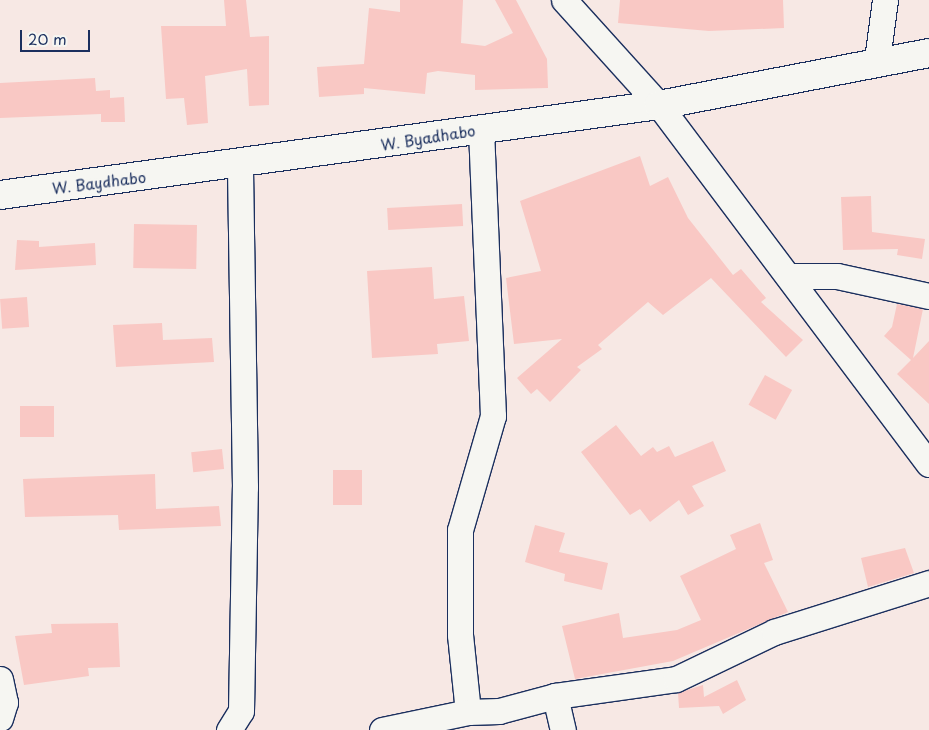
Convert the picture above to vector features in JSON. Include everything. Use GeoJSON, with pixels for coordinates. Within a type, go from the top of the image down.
{"type":"FeatureCollection","features":[{"type":"Feature","properties":{"kind":"main road","name":"W. Byadhabo"},"geometry":{"type":"LineString","coordinates":[[198,170],[659,105],[876,60],[929,53]]}},
{"type":"Feature","properties":{"kind":"main road","name":"W. Baydhabo"},"geometry":{"type":"LineString","coordinates":[[0,195],[198,170]]}},
{"type":"Feature","properties":{"kind":"street"},"geometry":{"type":"LineString","coordinates":[[564,0],[659,105],[929,464]]}},
{"type":"Feature","properties":{"kind":"street"},"geometry":{"type":"LineString","coordinates":[[876,60],[885,0]]}},
{"type":"Feature","properties":{"kind":"street"},"geometry":{"type":"LineString","coordinates":[[468,712],[460,635],[460,530],[493,416],[481,130]]}},
{"type":"Feature","properties":{"kind":"street"},"geometry":{"type":"LineString","coordinates":[[230,730],[241,710],[246,487],[240,165]]}},
{"type":"Feature","properties":{"kind":"street"},"geometry":{"type":"LineString","coordinates":[[788,276],[837,276],[929,296]]}},
{"type":"Feature","properties":{"kind":"street"},"geometry":{"type":"LineString","coordinates":[[382,730],[468,712],[498,711],[555,696],[676,679],[774,632],[929,583]]}},
{"type":"Feature","properties":{"kind":"street"},"geometry":{"type":"LineString","coordinates":[[0,679],[5,702],[0,718]]}},
{"type":"Feature","properties":{"kind":"street"},"geometry":{"type":"LineString","coordinates":[[555,696],[563,730]]}},
{"type":"Feature","properties":{"kind":"building"},"geometry":{"type":"Polygon","coordinates":[[[224,0],[246,0],[250,37],[269,36],[269,105],[249,106],[247,69],[205,76],[208,123],[187,125],[184,98],[166,99],[161,26],[226,26],[224,0]]]}},
{"type":"Feature","properties":{"kind":"building"},"geometry":{"type":"Polygon","coordinates":[[[400,0],[463,0],[461,43],[485,46],[513,33],[495,0],[516,0],[547,59],[548,88],[475,90],[475,75],[438,71],[427,73],[425,94],[364,88],[364,94],[319,97],[317,67],[364,64],[369,8],[400,12],[400,0]]]}},
{"type":"Feature","properties":{"kind":"building"},"geometry":{"type":"Polygon","coordinates":[[[620,0],[783,0],[784,28],[709,31],[618,23],[620,0]]]}},
{"type":"Feature","properties":{"kind":"building"},"geometry":{"type":"Polygon","coordinates":[[[95,78],[96,91],[110,90],[110,98],[124,97],[125,122],[101,122],[101,114],[0,118],[0,83],[95,78]]]}},
{"type":"Feature","properties":{"kind":"building"},"geometry":{"type":"Polygon","coordinates":[[[640,156],[650,186],[668,177],[688,218],[733,275],[741,269],[766,298],[761,302],[803,340],[786,357],[711,278],[663,315],[648,302],[598,345],[602,349],[577,367],[581,370],[550,402],[537,389],[531,394],[517,378],[562,339],[514,344],[506,278],[541,271],[520,201],[640,156]]]}},
{"type":"Feature","properties":{"kind":"building"},"geometry":{"type":"Polygon","coordinates":[[[871,196],[872,232],[925,239],[922,259],[897,255],[898,249],[843,250],[841,197],[871,196]]]}},
{"type":"Feature","properties":{"kind":"building"},"geometry":{"type":"Polygon","coordinates":[[[462,204],[463,226],[388,230],[387,208],[462,204]]]}},
{"type":"Feature","properties":{"kind":"building"},"geometry":{"type":"Polygon","coordinates":[[[134,224],[197,225],[196,269],[133,268],[134,224]]]}},
{"type":"Feature","properties":{"kind":"building"},"geometry":{"type":"Polygon","coordinates":[[[17,240],[39,241],[39,247],[95,243],[96,265],[15,270],[17,240]]]}},
{"type":"Feature","properties":{"kind":"building"},"geometry":{"type":"Polygon","coordinates":[[[432,267],[434,299],[464,296],[469,341],[437,344],[438,354],[372,358],[367,271],[432,267]]]}},
{"type":"Feature","properties":{"kind":"building"},"geometry":{"type":"Polygon","coordinates":[[[27,297],[29,327],[2,329],[0,299],[27,297]]]}},
{"type":"Feature","properties":{"kind":"building"},"geometry":{"type":"Polygon","coordinates":[[[897,304],[923,309],[913,358],[929,341],[929,404],[897,374],[911,360],[884,336],[892,327],[897,304]]]}},
{"type":"Feature","properties":{"kind":"building"},"geometry":{"type":"Polygon","coordinates":[[[162,323],[163,340],[212,338],[214,362],[116,367],[113,325],[162,323]]]}},
{"type":"Feature","properties":{"kind":"building"},"geometry":{"type":"Polygon","coordinates":[[[765,375],[792,390],[776,420],[749,405],[765,375]]]}},
{"type":"Feature","properties":{"kind":"building"},"geometry":{"type":"Polygon","coordinates":[[[20,406],[54,406],[54,437],[20,437],[20,406]]]}},
{"type":"Feature","properties":{"kind":"building"},"geometry":{"type":"Polygon","coordinates":[[[616,425],[641,456],[653,447],[657,452],[669,446],[675,457],[713,441],[726,471],[692,486],[704,506],[688,515],[679,500],[650,522],[640,509],[630,515],[581,452],[616,425]]]}},
{"type":"Feature","properties":{"kind":"building"},"geometry":{"type":"Polygon","coordinates":[[[222,449],[224,469],[193,472],[191,452],[222,449]]]}},
{"type":"Feature","properties":{"kind":"building"},"geometry":{"type":"Polygon","coordinates":[[[333,470],[362,470],[362,505],[333,505],[333,470]]]}},
{"type":"Feature","properties":{"kind":"building"},"geometry":{"type":"Polygon","coordinates":[[[155,474],[156,509],[219,506],[221,526],[119,530],[118,515],[25,517],[23,479],[155,474]]]}},
{"type":"Feature","properties":{"kind":"building"},"geometry":{"type":"Polygon","coordinates":[[[760,523],[773,560],[764,563],[788,612],[673,661],[575,679],[562,626],[619,613],[623,638],[677,630],[701,620],[680,576],[736,549],[730,535],[760,523]]]}},
{"type":"Feature","properties":{"kind":"building"},"geometry":{"type":"Polygon","coordinates":[[[535,525],[565,533],[559,552],[608,563],[602,590],[564,581],[565,574],[525,562],[535,525]]]}},
{"type":"Feature","properties":{"kind":"building"},"geometry":{"type":"Polygon","coordinates":[[[905,548],[914,573],[868,587],[861,558],[905,548]]]}},
{"type":"Feature","properties":{"kind":"building"},"geometry":{"type":"Polygon","coordinates":[[[118,623],[120,667],[88,668],[89,676],[24,685],[15,636],[52,633],[51,624],[118,623]]]}},
{"type":"Feature","properties":{"kind":"building"},"geometry":{"type":"Polygon","coordinates":[[[737,680],[746,700],[723,714],[719,706],[679,708],[678,693],[703,685],[704,697],[737,680]]]}}]}
